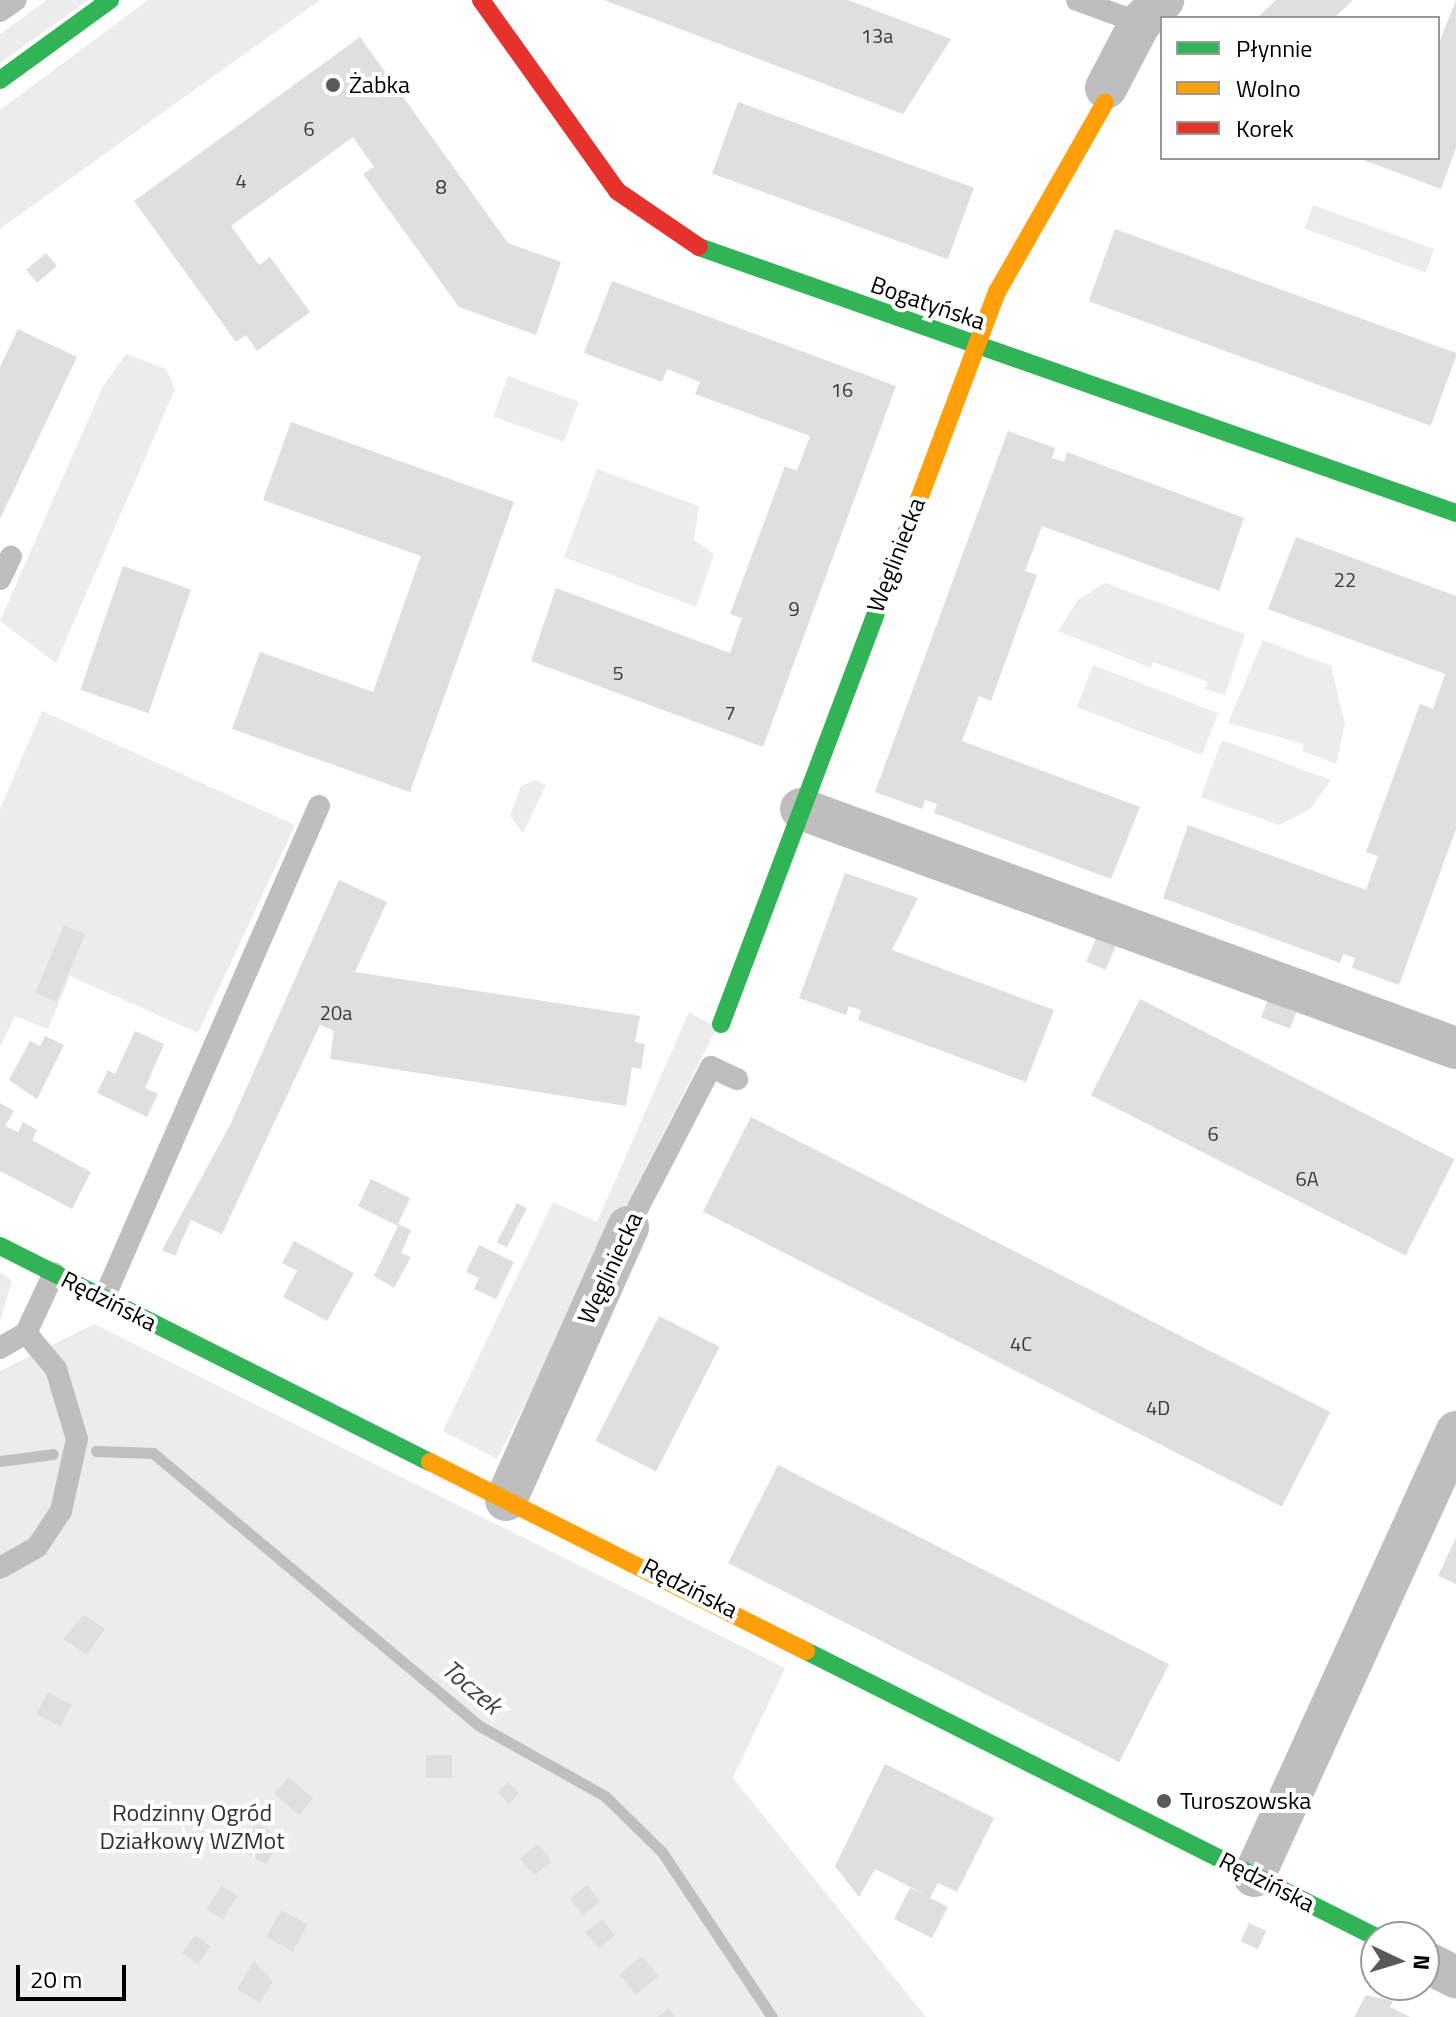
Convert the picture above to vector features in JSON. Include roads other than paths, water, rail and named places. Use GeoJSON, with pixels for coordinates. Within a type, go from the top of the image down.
{"type":"FeatureCollection","features":[{"type":"Feature","properties":{"kind":"street"},"geometry":{"type":"LineString","coordinates":[[0,80],[110,0]]}},
{"type":"Feature","properties":{"kind":"street","name":"Bogatyńska"},"geometry":{"type":"LineString","coordinates":[[481,0],[617,191],[656,222],[698,247],[1456,513]]}},
{"type":"Feature","properties":{"kind":"street","name":"Węgliniecka"},"geometry":{"type":"LineString","coordinates":[[721,1024],[997,292],[1151,11]]}},
{"type":"Feature","properties":{"kind":"street"},"geometry":{"type":"LineString","coordinates":[[801,809],[1456,1048]]}},
{"type":"Feature","properties":{"kind":"street","name":"Węgliniecka"},"geometry":{"type":"LineString","coordinates":[[506,1500],[628,1227]]}},
{"type":"Feature","properties":{"kind":"street","name":"Rędzińska"},"geometry":{"type":"LineString","coordinates":[[0,1246],[1360,1929]]}},
{"type":"Feature","properties":{"kind":"street"},"geometry":{"type":"LineString","coordinates":[[1254,1876],[1456,1432]]}},
{"type":"Feature","properties":{"kind":"lane"},"geometry":{"type":"LineString","coordinates":[[0,11],[16,0]]}},
{"type":"Feature","properties":{"kind":"lane"},"geometry":{"type":"LineString","coordinates":[[1077,0],[1151,11]]}},
{"type":"Feature","properties":{"kind":"lane"},"geometry":{"type":"LineString","coordinates":[[0,579],[11,556]]}},
{"type":"Feature","properties":{"kind":"lane"},"geometry":{"type":"LineString","coordinates":[[104,1298],[319,806]]}},
{"type":"Feature","properties":{"kind":"lane","name":"Węgliniecka"},"geometry":{"type":"LineString","coordinates":[[628,1227],[711,1067],[737,1079]]}},
{"type":"Feature","properties":{"kind":"lane"},"geometry":{"type":"LineString","coordinates":[[0,1348],[26,1333],[54,1273]]}},
{"type":"Feature","properties":{"kind":"lane"},"geometry":{"type":"LineString","coordinates":[[0,1568],[37,1547],[61,1511],[77,1439],[56,1369],[26,1333]]}},
{"type":"Feature","properties":{"kind":"waterway","name":"Toczek"},"geometry":{"type":"LineString","coordinates":[[96,1451],[153,1453],[478,1725],[605,1796],[662,1852],[772,2017]]}},
{"type":"Feature","properties":{"kind":"waterway","name":"Toczek"},"geometry":{"type":"LineString","coordinates":[[0,1461],[53,1454]]}},
{"type":"Feature","properties":{"kind":"place","name":"Żabka"},"geometry":{"type":"Point","coordinates":[333,85]}},
{"type":"Feature","properties":{"kind":"place","name":"Turoszowska"},"geometry":{"type":"Point","coordinates":[1164,1801]}},
{"type":"Feature","properties":{"kind":"park label","name":"Rodzinny Ogród Działkowy WZMot"},"geometry":{"type":"Point","coordinates":[192,1827]}}]}
